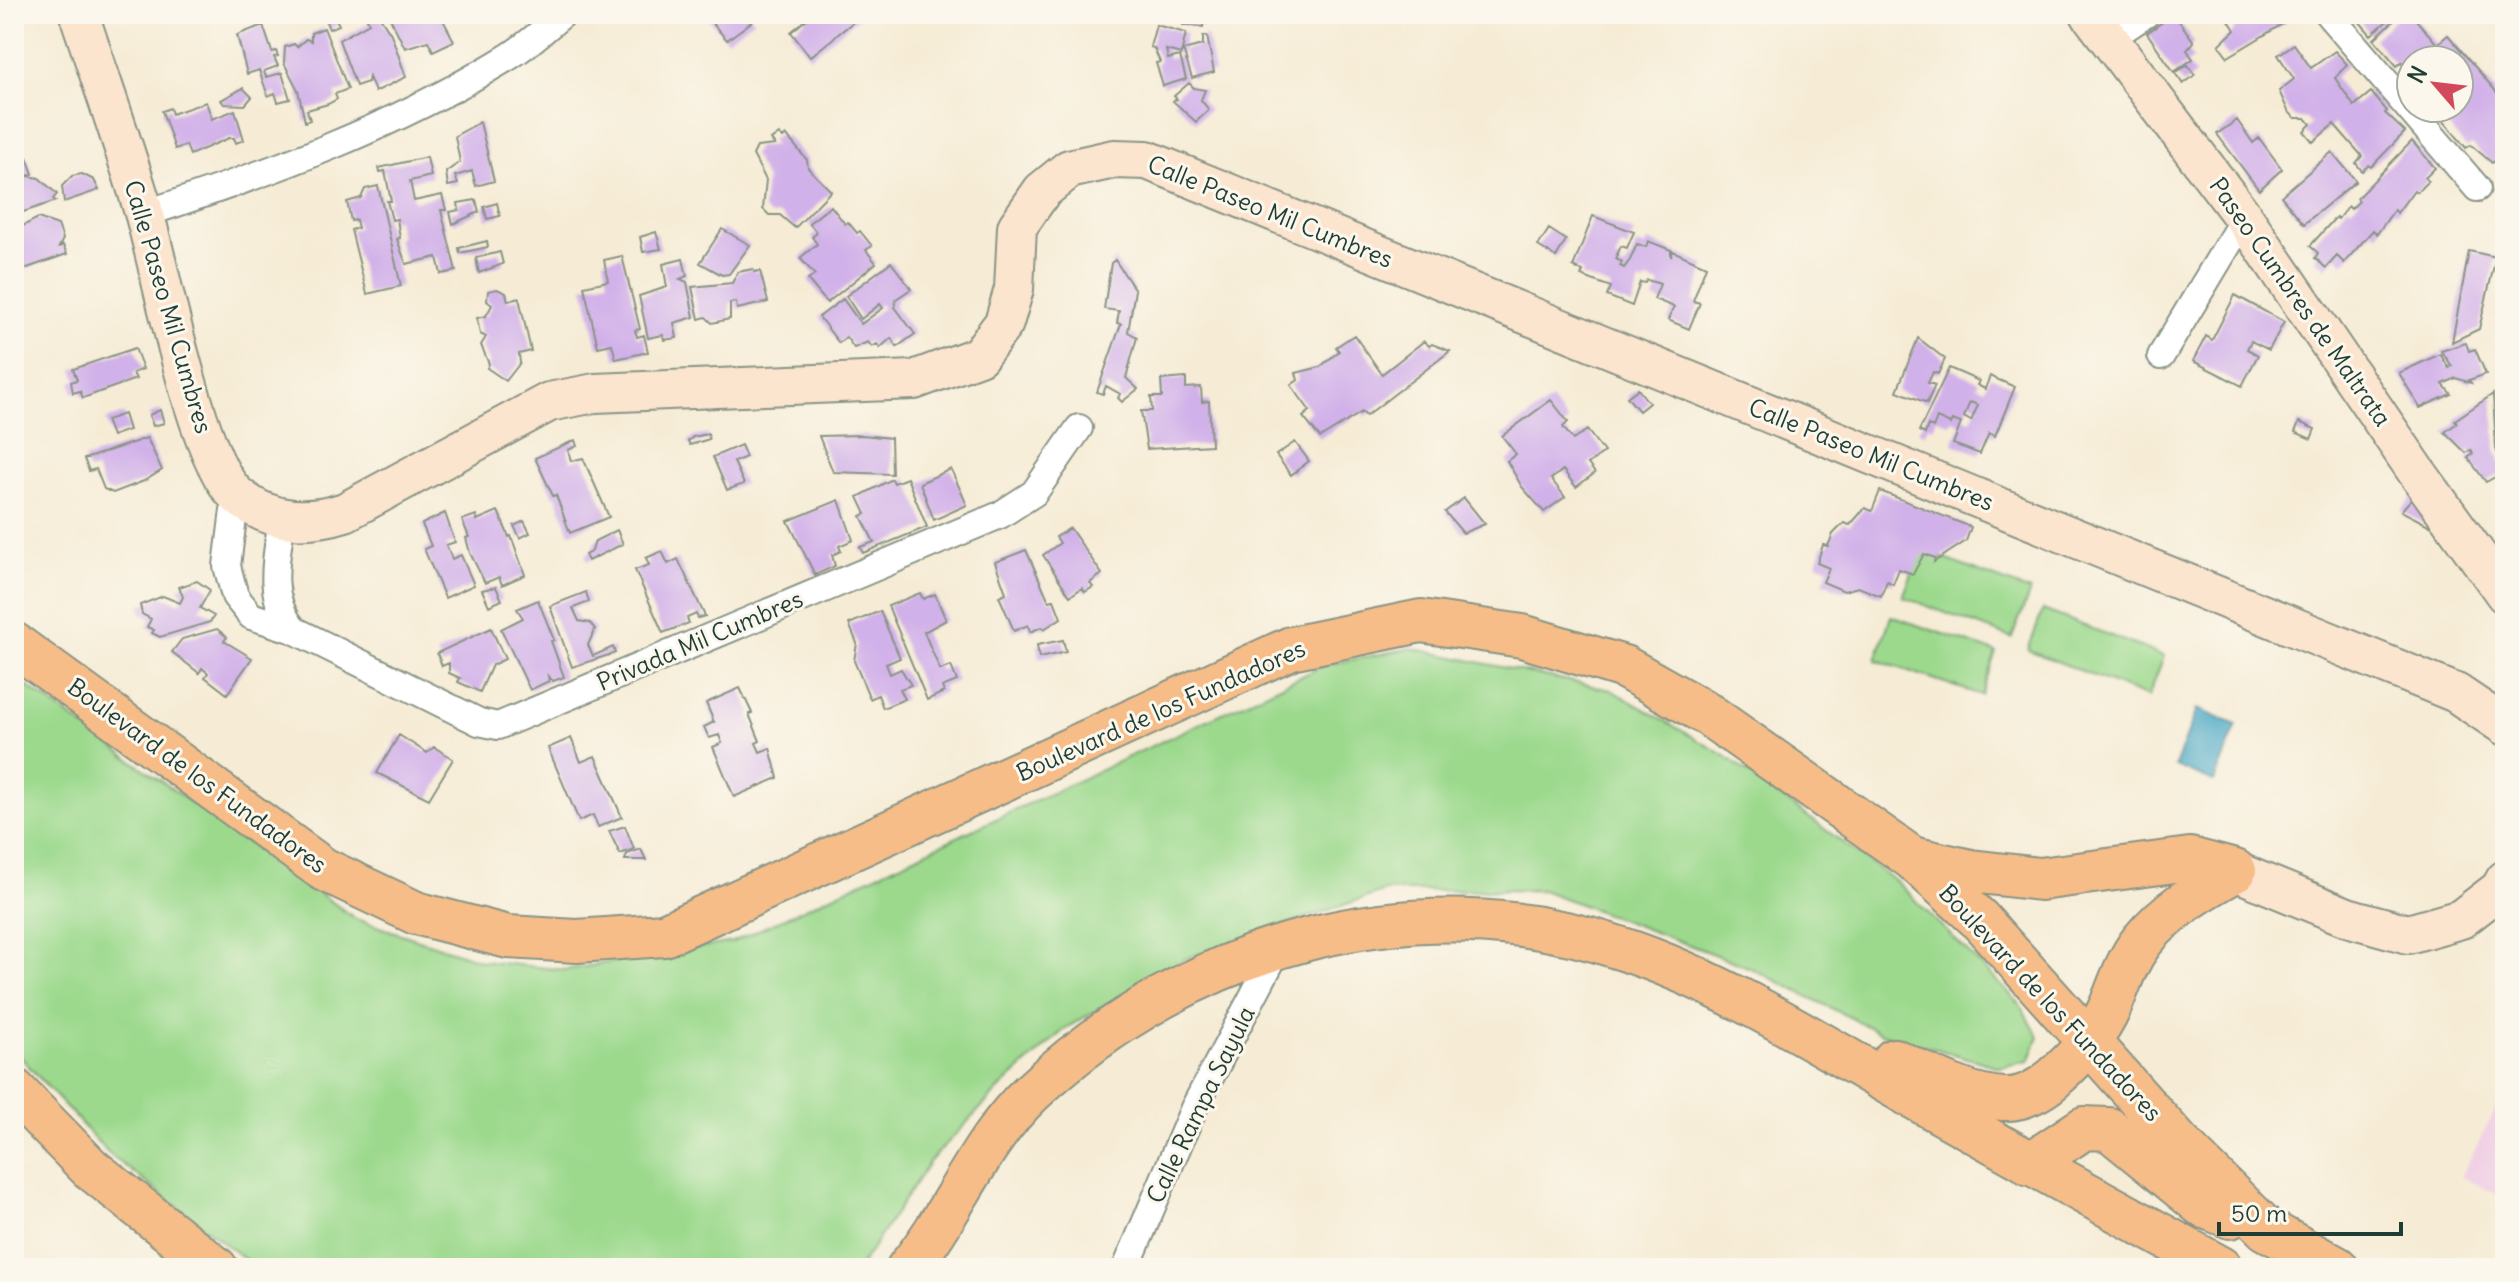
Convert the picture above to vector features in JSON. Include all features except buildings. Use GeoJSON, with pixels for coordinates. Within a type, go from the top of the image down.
{"type":"FeatureCollection","features":[{"type":"Feature","properties":{"kind":"main road","name":"Boulevard de los Fundadores"},"geometry":{"type":"LineString","coordinates":[[14,644],[323,869],[416,913],[508,937],[577,941],[664,935],[1291,648],[1421,621],[1522,636],[1624,667],[1709,715],[1789,767],[1912,858],[1979,919],[2179,1143],[2266,1229],[2337,1268]]}},
{"type":"Feature","properties":{"kind":"main road"},"geometry":{"type":"LineString","coordinates":[[1912,858],[1971,871],[2040,879],[2190,859],[2235,871]]}},
{"type":"Feature","properties":{"kind":"main road"},"geometry":{"type":"LineString","coordinates":[[1802,1035],[1842,1042],[1967,1091],[2004,1099],[2026,1095],[2047,1084],[2089,1043],[2109,1008],[2122,971],[2143,940],[2170,912],[2235,871]]}},
{"type":"Feature","properties":{"kind":"main road"},"geometry":{"type":"LineString","coordinates":[[908,1268],[1000,1127],[1031,1093],[1087,1046],[1210,972],[1280,945],[1349,928],[1435,918],[1546,929],[1620,948],[1675,968],[1802,1035],[2221,1268]]}},
{"type":"Feature","properties":{"kind":"main road"},"geometry":{"type":"LineString","coordinates":[[14,1090],[90,1168],[216,1268]]}},
{"type":"Feature","properties":{"kind":"main road"},"geometry":{"type":"LineString","coordinates":[[2030,1164],[2084,1128],[2109,1129],[2203,1206],[2266,1229]]}},
{"type":"Feature","properties":{"kind":"street","name":"Calle Paseo Mil Cumbres"},"geometry":{"type":"LineString","coordinates":[[79,14],[144,214],[205,441],[236,494],[264,513],[282,520],[322,520],[345,512],[549,402],[595,393],[914,380],[979,356],[1004,323],[1014,289],[1017,227],[1042,191],[1069,169],[1114,159],[1147,160],[2456,693],[2505,726]]}},
{"type":"Feature","properties":{"kind":"street"},"geometry":{"type":"LineString","coordinates":[[144,214],[254,178],[358,138],[507,58],[563,14]]}},
{"type":"Feature","properties":{"kind":"street"},"geometry":{"type":"LineString","coordinates":[[2100,26],[2146,14]]}},
{"type":"Feature","properties":{"kind":"street"},"geometry":{"type":"LineString","coordinates":[[2328,14],[2477,188]]}},
{"type":"Feature","properties":{"kind":"street","name":"Paseo Cumbres de Maltrata"},"geometry":{"type":"LineString","coordinates":[[2100,26],[2244,218],[2419,475],[2505,594]]}},
{"type":"Feature","properties":{"kind":"street"},"geometry":{"type":"LineString","coordinates":[[2161,356],[2244,218]]}},
{"type":"Feature","properties":{"kind":"street","name":"Privada Mil Cumbres"},"geometry":{"type":"LineString","coordinates":[[236,494],[227,552],[235,596],[251,616],[294,630],[479,722],[498,726],[1000,515],[1034,493],[1079,428]]}},
{"type":"Feature","properties":{"kind":"street"},"geometry":{"type":"LineString","coordinates":[[282,520],[276,559],[276,597],[294,630]]}},
{"type":"Feature","properties":{"kind":"street"},"geometry":{"type":"LineString","coordinates":[[2235,871],[2347,917],[2408,934],[2461,919],[2500,889],[2505,880]]}},
{"type":"Feature","properties":{"kind":"street","name":"Calle Rampa Sayula"},"geometry":{"type":"LineString","coordinates":[[1126,1268],[1194,1108],[1280,945]]}},
{"type":"Feature","properties":{"kind":"shaded area"},"geometry":{"type":"Polygon","coordinates":[[[2505,1091],[2505,1198],[2461,1177],[2505,1091]]]}},
{"type":"Feature","properties":{"kind":"green space"},"geometry":{"type":"Polygon","coordinates":[[[1921,550],[2030,591],[2012,638],[1903,597],[1921,550]]]}},
{"type":"Feature","properties":{"kind":"green space"},"geometry":{"type":"Polygon","coordinates":[[[2043,610],[2164,656],[2148,697],[2028,650],[2043,610]]]}},
{"type":"Feature","properties":{"kind":"green space"},"geometry":{"type":"Polygon","coordinates":[[[1891,616],[1996,652],[1981,695],[1876,660],[1891,616]]]}},
{"type":"Feature","properties":{"kind":"green space"},"geometry":{"type":"Polygon","coordinates":[[[1411,648],[1611,690],[1724,755],[1899,884],[2019,1003],[2039,1037],[2029,1061],[1999,1067],[1881,1033],[1751,968],[1542,890],[1385,891],[1187,958],[1066,1028],[1001,1087],[930,1161],[859,1268],[256,1268],[108,1153],[14,1050],[14,677],[356,919],[482,961],[565,970],[733,942],[1325,665],[1411,648]]]}},
{"type":"Feature","properties":{"kind":"water"},"geometry":{"type":"Polygon","coordinates":[[[2197,709],[2237,725],[2214,782],[2175,766],[2197,709]]]}}]}
